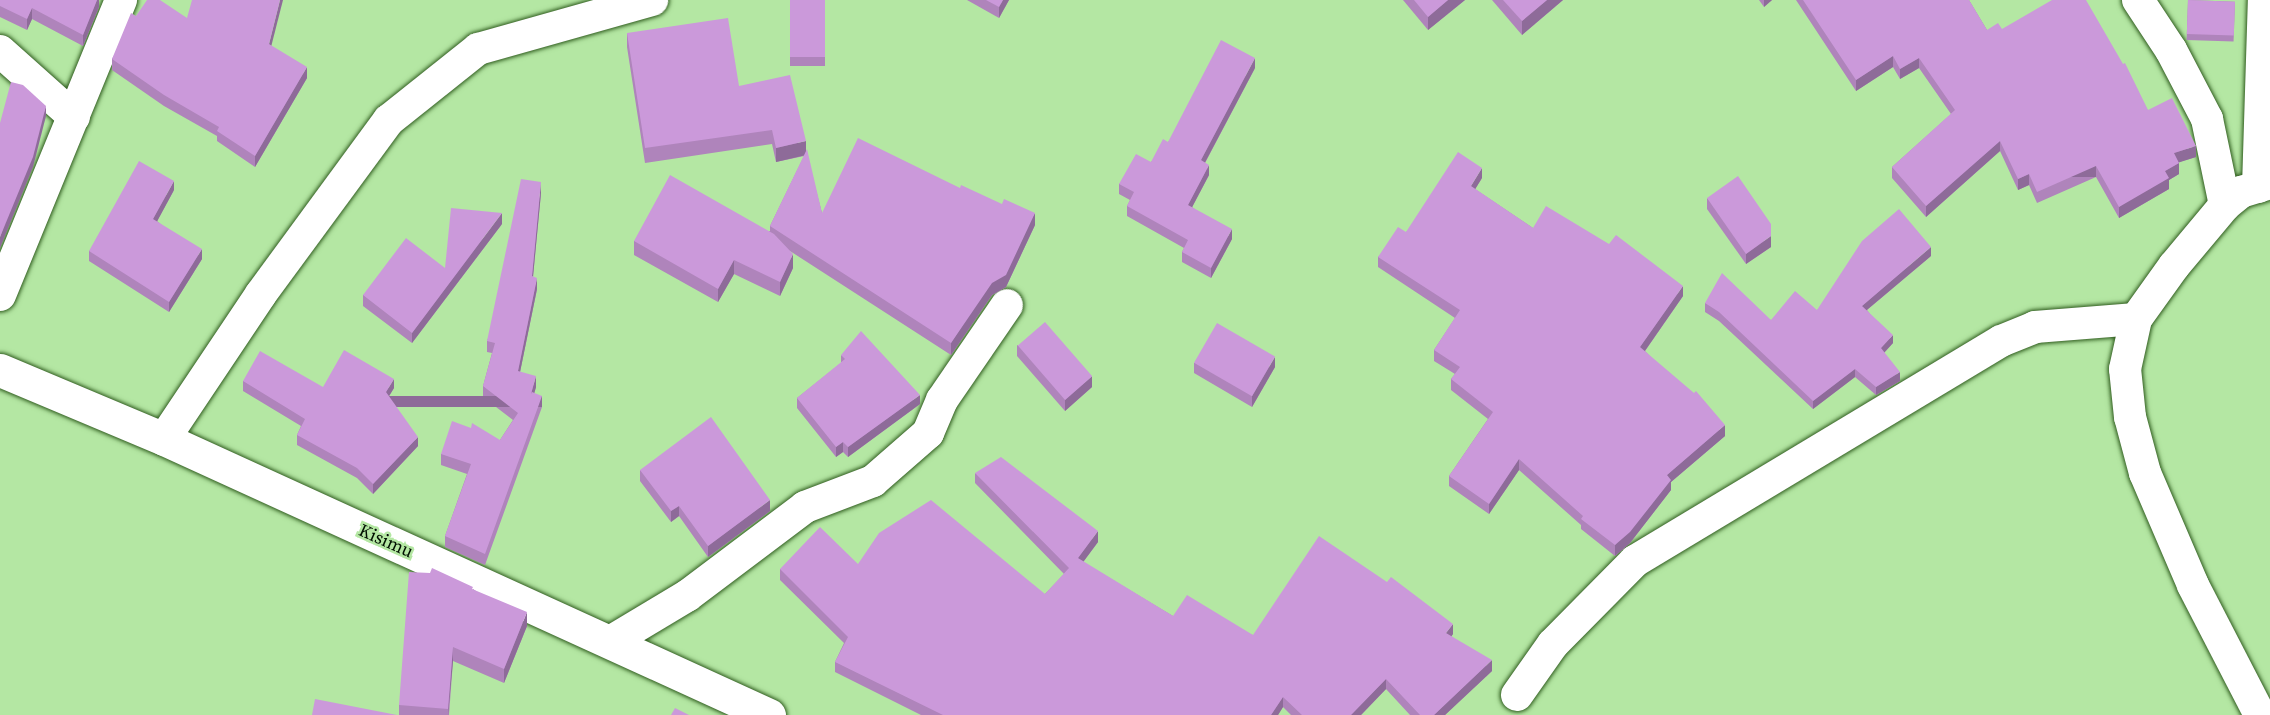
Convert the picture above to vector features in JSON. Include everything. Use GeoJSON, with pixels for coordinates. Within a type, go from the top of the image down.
{"type":"FeatureCollection","features":[{"type":"Feature","properties":{"kind":"street"},"geometry":{"type":"LineString","coordinates":[[0,295],[121,0]]}},
{"type":"Feature","properties":{"kind":"street"},"geometry":{"type":"LineString","coordinates":[[164,439],[267,285],[389,120],[478,49],[652,0]]}},
{"type":"Feature","properties":{"kind":"street"},"geometry":{"type":"LineString","coordinates":[[2138,0],[2171,50],[2207,119],[2225,205]]}},
{"type":"Feature","properties":{"kind":"street"},"geometry":{"type":"LineString","coordinates":[[2260,715],[2193,585],[2145,473],[2130,417],[2125,369],[2136,319],[2174,266],[2225,205],[2241,192],[2264,185],[2264,0]]}},
{"type":"Feature","properties":{"kind":"street"},"geometry":{"type":"LineString","coordinates":[[0,51],[74,117]]}},
{"type":"Feature","properties":{"kind":"street"},"geometry":{"type":"LineString","coordinates":[[610,642],[687,596],[805,507],[873,481],[928,433],[942,400],[1007,305]]}},
{"type":"Feature","properties":{"kind":"street"},"geometry":{"type":"LineString","coordinates":[[1517,695],[1553,644],[1635,561],[2001,341],[2035,327],[2136,319]]}},
{"type":"Feature","properties":{"kind":"street","name":"Kisimu"},"geometry":{"type":"LineString","coordinates":[[0,370],[164,439],[770,715]]}},
{"type":"Feature","properties":{"kind":"building"},"geometry":{"type":"Polygon","coordinates":[[[0,0],[97,0],[83,35],[32,8],[27,19],[0,6],[0,0]]]}},
{"type":"Feature","properties":{"kind":"building"},"geometry":{"type":"Polygon","coordinates":[[[147,0],[160,0],[187,18],[192,0],[280,0],[269,44],[307,67],[255,156],[217,131],[219,127],[164,95],[112,59],[131,13],[136,16],[147,0]]]}},
{"type":"Feature","properties":{"kind":"building"},"geometry":{"type":"Polygon","coordinates":[[[790,0],[825,0],[825,57],[790,57],[790,0]]]}},
{"type":"Feature","properties":{"kind":"building"},"geometry":{"type":"Polygon","coordinates":[[[986,0],[1003,0],[999,7],[986,0]]]}},
{"type":"Feature","properties":{"kind":"building"},"geometry":{"type":"Polygon","coordinates":[[[1414,0],[1448,0],[1428,17],[1414,0]]]}},
{"type":"Feature","properties":{"kind":"building"},"geometry":{"type":"Polygon","coordinates":[[[1503,0],[1547,0],[1522,21],[1503,0]]]}},
{"type":"Feature","properties":{"kind":"building"},"geometry":{"type":"Polygon","coordinates":[[[1803,0],[1969,0],[1987,30],[1998,23],[2002,29],[2052,0],[2086,0],[2123,64],[2125,63],[2148,110],[2172,98],[2196,146],[2174,153],[2179,163],[2165,171],[2169,178],[2119,207],[2096,166],[2037,192],[2029,174],[2018,179],[2000,141],[1926,206],[1892,167],[1955,110],[1919,58],[1900,69],[1893,56],[1856,80],[1803,0]]]}},
{"type":"Feature","properties":{"kind":"building"},"geometry":{"type":"Polygon","coordinates":[[[2188,0],[2235,2],[2234,36],[2187,34],[2188,0]]]}},
{"type":"Feature","properties":{"kind":"building"},"geometry":{"type":"Polygon","coordinates":[[[728,18],[739,86],[790,75],[806,141],[776,148],[772,130],[645,148],[627,33],[728,18]]]}},
{"type":"Feature","properties":{"kind":"building"},"geometry":{"type":"Polygon","coordinates":[[[1221,40],[1255,58],[1201,160],[1209,165],[1188,205],[1232,229],[1211,268],[1182,252],[1188,240],[1127,206],[1134,192],[1119,184],[1136,154],[1151,162],[1163,139],[1168,142],[1221,40]]]}},
{"type":"Feature","properties":{"kind":"building"},"geometry":{"type":"Polygon","coordinates":[[[11,82],[23,85],[46,106],[33,157],[0,237],[0,123],[11,82]]]}},
{"type":"Feature","properties":{"kind":"building"},"geometry":{"type":"Polygon","coordinates":[[[858,138],[960,188],[961,185],[1002,204],[1004,199],[1035,213],[1006,275],[992,283],[951,343],[770,226],[807,149],[822,213],[858,138]]]}},
{"type":"Feature","properties":{"kind":"building"},"geometry":{"type":"Polygon","coordinates":[[[1458,152],[1482,168],[1471,186],[1533,228],[1546,206],[1609,244],[1616,235],[1683,286],[1640,347],[1694,393],[1696,391],[1725,425],[1667,475],[1671,480],[1630,532],[1615,545],[1581,519],[1583,516],[1519,459],[1489,504],[1449,476],[1493,412],[1451,379],[1460,367],[1434,350],[1460,310],[1378,257],[1398,227],[1406,232],[1458,152]]]}},
{"type":"Feature","properties":{"kind":"building"},"geometry":{"type":"Polygon","coordinates":[[[139,161],[174,181],[153,219],[202,249],[169,302],[89,251],[139,161]]]}},
{"type":"Feature","properties":{"kind":"building"},"geometry":{"type":"Polygon","coordinates":[[[670,175],[774,234],[793,254],[780,282],[734,260],[718,289],[634,241],[670,175]]]}},
{"type":"Feature","properties":{"kind":"building"},"geometry":{"type":"Polygon","coordinates":[[[1738,176],[1771,224],[1771,236],[1746,254],[1707,198],[1738,176]]]}},
{"type":"Feature","properties":{"kind":"building"},"geometry":{"type":"Polygon","coordinates":[[[521,179],[541,182],[532,276],[537,278],[518,371],[536,376],[531,394],[532,392],[542,396],[485,554],[445,536],[471,464],[441,454],[452,421],[471,428],[472,423],[500,440],[518,413],[483,386],[495,343],[487,341],[521,179]]]}},
{"type":"Feature","properties":{"kind":"building"},"geometry":{"type":"Polygon","coordinates":[[[451,208],[502,213],[412,333],[363,295],[406,238],[445,268],[451,208]]]}},
{"type":"Feature","properties":{"kind":"building"},"geometry":{"type":"Polygon","coordinates":[[[1899,209],[1931,247],[1862,306],[1893,335],[1881,348],[1900,372],[1876,387],[1855,369],[1813,401],[1719,312],[1705,303],[1722,273],[1771,320],[1795,291],[1817,310],[1862,241],[1899,209]]]}},
{"type":"Feature","properties":{"kind":"building"},"geometry":{"type":"Polygon","coordinates":[[[1045,322],[1092,376],[1065,400],[1018,346],[1045,322]]]}},
{"type":"Feature","properties":{"kind":"building"},"geometry":{"type":"Polygon","coordinates":[[[1217,323],[1275,356],[1252,396],[1194,363],[1217,323]]]}},
{"type":"Feature","properties":{"kind":"building"},"geometry":{"type":"Polygon","coordinates":[[[861,331],[920,395],[848,447],[843,442],[836,447],[797,398],[845,359],[841,355],[861,331]]]}},
{"type":"Feature","properties":{"kind":"building"},"geometry":{"type":"Polygon","coordinates":[[[344,350],[394,379],[386,392],[418,437],[373,484],[357,468],[297,435],[305,419],[243,381],[260,351],[323,387],[344,350]]]}},
{"type":"Feature","properties":{"kind":"building"},"geometry":{"type":"Polygon","coordinates":[[[711,417],[770,500],[708,546],[679,506],[671,511],[640,470],[711,417]]]}},
{"type":"Feature","properties":{"kind":"building"},"geometry":{"type":"Polygon","coordinates":[[[1001,457],[1098,531],[1078,558],[1173,616],[1187,595],[1253,635],[1319,536],[1387,582],[1391,577],[1453,624],[1446,633],[1492,660],[1434,715],[1420,715],[1386,679],[1351,715],[1302,715],[1283,697],[1271,715],[943,715],[835,662],[848,637],[780,569],[820,527],[858,564],[879,533],[931,500],[1045,594],[1069,568],[975,473],[1001,457]]]}},
{"type":"Feature","properties":{"kind":"building"},"geometry":{"type":"Polygon","coordinates":[[[432,568],[473,587],[472,589],[527,612],[504,669],[453,647],[448,709],[399,705],[409,572],[430,573],[432,568]]]}},
{"type":"Feature","properties":{"kind":"building"},"geometry":{"type":"Polygon","coordinates":[[[315,699],[397,715],[312,715],[315,699]]]}},
{"type":"Feature","properties":{"kind":"building"},"geometry":{"type":"Polygon","coordinates":[[[675,708],[689,715],[671,715],[675,708]]]}}]}
